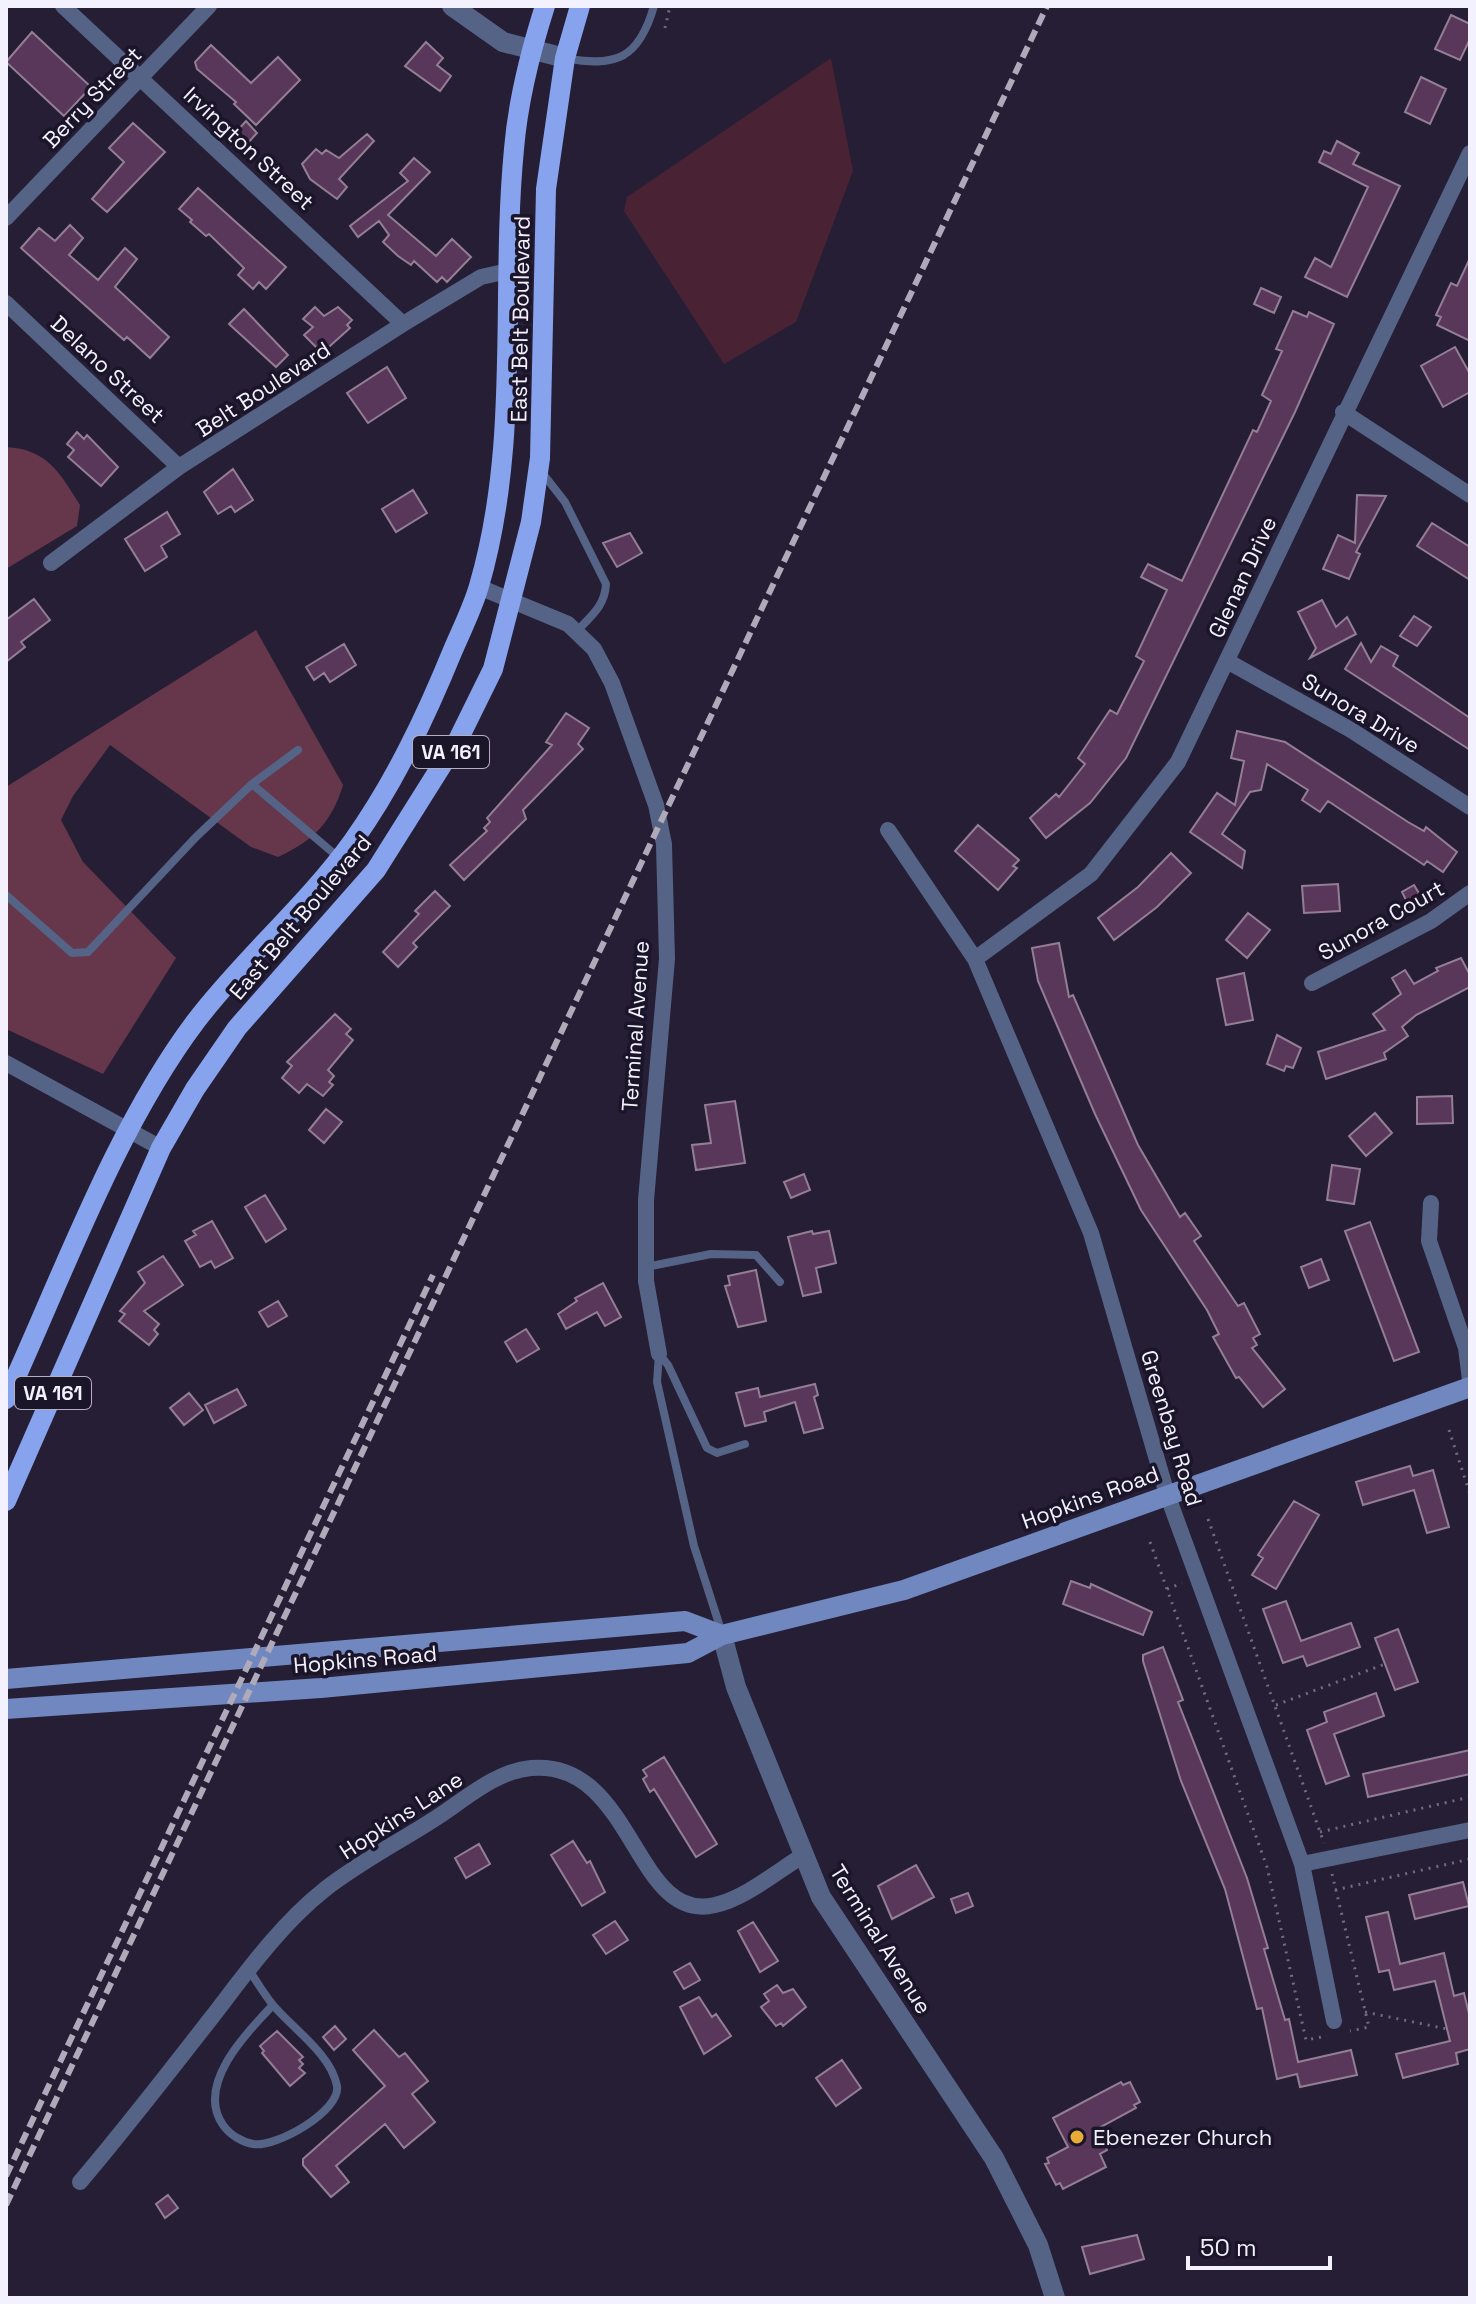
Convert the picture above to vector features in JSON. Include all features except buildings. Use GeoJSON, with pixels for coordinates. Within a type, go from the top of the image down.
{"type":"FeatureCollection","features":[{"type":"Feature","properties":{"kind":"main road","name":"East Belt Boulevard"},"geometry":{"type":"LineString","coordinates":[[6,1399],[129,1130],[197,1021],[339,858],[396,772],[433,698],[479,587],[497,507],[505,442],[514,151],[531,51],[545,6]]}},
{"type":"Feature","properties":{"kind":"main road","name":"East Belt Boulevard"},"geometry":{"type":"LineString","coordinates":[[6,1501],[161,1148],[195,1089],[237,1028],[376,870],[427,793],[459,738],[493,669],[513,601],[539,468],[544,410],[546,189],[565,58],[580,6]]}},
{"type":"Feature","properties":{"kind":"main road","name":"Hopkins Road"},"geometry":{"type":"LineString","coordinates":[[6,1709],[321,1688],[688,1653],[722,1635],[904,1590],[1470,1387]]}},
{"type":"Feature","properties":{"kind":"main road","name":"Hopkins Road"},"geometry":{"type":"LineString","coordinates":[[6,1679],[685,1621],[722,1635]]}},
{"type":"Feature","properties":{"kind":"street","name":"Irvington Street"},"geometry":{"type":"LineString","coordinates":[[63,6],[403,324]]}},
{"type":"Feature","properties":{"kind":"street","name":"Berry Street"},"geometry":{"type":"LineString","coordinates":[[6,218],[209,6]]}},
{"type":"Feature","properties":{"kind":"street"},"geometry":{"type":"LineString","coordinates":[[452,6],[491,36],[531,51],[565,58]]}},
{"type":"Feature","properties":{"kind":"street","name":"Glenan Drive"},"geometry":{"type":"LineString","coordinates":[[975,959],[1091,874],[1178,762],[1343,412],[1468,164]]}},
{"type":"Feature","properties":{"kind":"street","name":"Belt Boulevard"},"geometry":{"type":"LineString","coordinates":[[51,563],[179,467],[481,277],[508,271]]}},
{"type":"Feature","properties":{"kind":"street","name":"Delano Street"},"geometry":{"type":"LineString","coordinates":[[6,303],[179,467]]}},
{"type":"Feature","properties":{"kind":"street"},"geometry":{"type":"LineString","coordinates":[[1343,412],[1470,495]]}},
{"type":"Feature","properties":{"kind":"street","name":"Terminal Avenue"},"geometry":{"type":"LineString","coordinates":[[479,587],[568,624],[594,649],[612,683],[656,805],[664,844],[667,959],[646,1200],[646,1267],[659,1354]]}},
{"type":"Feature","properties":{"kind":"street","name":"Sunora Drive"},"geometry":{"type":"LineString","coordinates":[[1227,661],[1351,730],[1470,807]]}},
{"type":"Feature","properties":{"kind":"street","name":"Greenbay Road"},"geometry":{"type":"LineString","coordinates":[[888,830],[975,959],[1091,1233],[1167,1494],[1302,1864],[1334,2021]]}},
{"type":"Feature","properties":{"kind":"street","name":"Sunora Court"},"geometry":{"type":"LineString","coordinates":[[1312,983],[1431,921],[1470,893]]}},
{"type":"Feature","properties":{"kind":"street"},"geometry":{"type":"LineString","coordinates":[[6,1063],[161,1148]]}},
{"type":"Feature","properties":{"kind":"street"},"geometry":{"type":"LineString","coordinates":[[1431,1203],[1429,1241],[1466,1348],[1470,1380]]}},
{"type":"Feature","properties":{"kind":"street","name":"Terminal Avenue"},"geometry":{"type":"LineString","coordinates":[[722,1635],[736,1687],[821,1897],[994,2158],[1038,2245],[1055,2298]]}},
{"type":"Feature","properties":{"kind":"street","name":"Hopkins Lane"},"geometry":{"type":"LineString","coordinates":[[80,2182],[248,1969],[324,1891],[498,1778],[517,1771],[556,1769],[571,1772],[589,1784],[607,1804],[659,1883],[677,1901],[696,1907],[730,1900],[804,1855]]}},
{"type":"Feature","properties":{"kind":"street"},"geometry":{"type":"LineString","coordinates":[[1302,1864],[1470,1830]]}},
{"type":"Feature","properties":{"kind":"lane"},"geometry":{"type":"LineString","coordinates":[[565,58],[598,62],[628,54],[647,29],[654,6]]}},
{"type":"Feature","properties":{"kind":"lane"},"geometry":{"type":"LineString","coordinates":[[539,468],[565,502],[606,584],[605,597],[599,608],[576,632]]}},
{"type":"Feature","properties":{"kind":"lane"},"geometry":{"type":"LineString","coordinates":[[6,895],[72,953],[88,952],[196,837],[252,784],[298,750]]}},
{"type":"Feature","properties":{"kind":"lane"},"geometry":{"type":"LineString","coordinates":[[252,784],[339,858]]}},
{"type":"Feature","properties":{"kind":"lane"},"geometry":{"type":"LineString","coordinates":[[646,1267],[732,1252],[756,1255],[780,1282]]}},
{"type":"Feature","properties":{"kind":"lane"},"geometry":{"type":"LineString","coordinates":[[659,1354],[668,1365],[707,1448],[717,1453],[745,1444]]}},
{"type":"Feature","properties":{"kind":"lane","name":"Terminal Avenue"},"geometry":{"type":"LineString","coordinates":[[659,1354],[657,1382],[694,1546],[722,1635]]}},
{"type":"Feature","properties":{"kind":"lane"},"geometry":{"type":"LineString","coordinates":[[248,1969],[273,2005],[332,2070],[338,2089],[333,2103],[317,2118],[276,2141],[257,2145],[228,2132],[219,2118],[215,2099],[225,2068],[238,2043],[273,2005]]}},
{"type":"Feature","properties":{"kind":"path"},"geometry":{"type":"LineString","coordinates":[[665,28],[670,6]]}},
{"type":"Feature","properties":{"kind":"path"},"geometry":{"type":"LineString","coordinates":[[1449,1430],[1470,1494]]}},
{"type":"Feature","properties":{"kind":"path"},"geometry":{"type":"LineString","coordinates":[[1208,1519],[1327,1850]]}},
{"type":"Feature","properties":{"kind":"path"},"geometry":{"type":"LineString","coordinates":[[1150,1542],[1267,1867],[1306,2040],[1369,2027],[1331,1869]]}},
{"type":"Feature","properties":{"kind":"path"},"geometry":{"type":"LineString","coordinates":[[1167,1589],[1185,1582]]}},
{"type":"Feature","properties":{"kind":"path"},"geometry":{"type":"LineString","coordinates":[[1275,1705],[1385,1664]]}},
{"type":"Feature","properties":{"kind":"path"},"geometry":{"type":"LineString","coordinates":[[1320,1832],[1470,1797]]}},
{"type":"Feature","properties":{"kind":"path"},"geometry":{"type":"LineString","coordinates":[[1335,1890],[1470,1859]]}},
{"type":"Feature","properties":{"kind":"path"},"geometry":{"type":"LineString","coordinates":[[1365,2012],[1447,2029]]}},
{"type":"Feature","properties":{"kind":"shaded area"},"geometry":{"type":"Polygon","coordinates":[[[831,58],[853,171],[796,322],[724,364],[624,211],[627,197],[831,58]]]}},
{"type":"Feature","properties":{"kind":"shaded area"},"geometry":{"type":"Polygon","coordinates":[[[6,447],[32,452],[51,465],[80,505],[77,526],[6,569],[6,447]]]}},
{"type":"Feature","properties":{"kind":"shaded area"},"geometry":{"type":"Polygon","coordinates":[[[256,630],[343,785],[327,820],[311,837],[278,857],[251,847],[110,745],[73,796],[61,820],[83,862],[176,958],[103,1074],[6,1029],[6,787],[256,630]]]}},
{"type":"Feature","properties":{"kind":"railway"},"geometry":{"type":"LineString","coordinates":[[6,2205],[1047,6]]}},
{"type":"Feature","properties":{"kind":"railway"},"geometry":{"type":"LineString","coordinates":[[6,2176],[433,1275]]}},
{"type":"Feature","properties":{"kind":"place","name":"Ebenezer Church"},"geometry":{"type":"Point","coordinates":[1077,2137]}}]}
